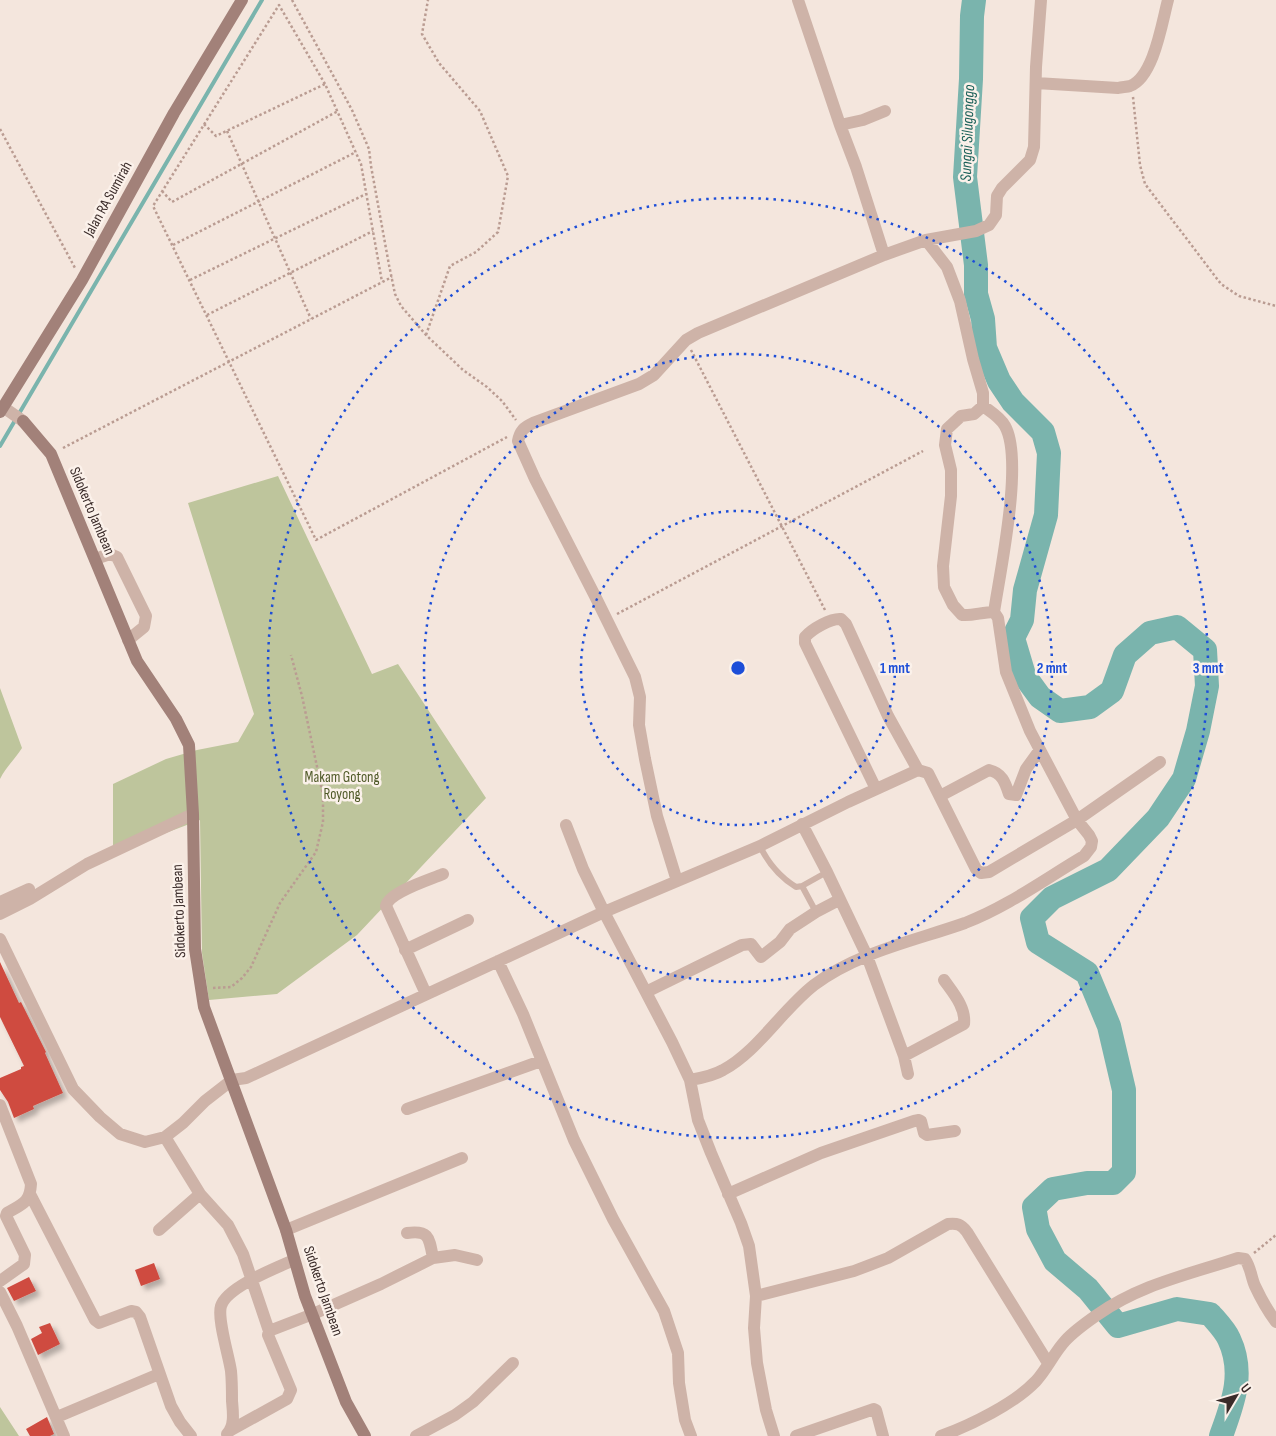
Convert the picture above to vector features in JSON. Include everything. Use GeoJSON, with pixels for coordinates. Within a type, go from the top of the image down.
{"type":"FeatureCollection","features":[{"type":"Feature","properties":{"kind":"street","name":"Jalan RA Sumirah"},"geometry":{"type":"LineString","coordinates":[[5,411],[82,280],[174,113],[242,0]]}},
{"type":"Feature","properties":{"kind":"street"},"geometry":{"type":"LineString","coordinates":[[798,0],[856,167],[884,256]]}},
{"type":"Feature","properties":{"kind":"street"},"geometry":{"type":"LineString","coordinates":[[677,881],[657,816],[639,725],[640,697],[634,677],[534,479],[518,440],[522,429],[533,423],[640,384],[654,375],[686,340],[698,333],[927,240],[976,231],[989,225],[996,215],[997,196],[1002,188],[1030,160],[1035,138],[1039,23],[1042,0]]}},
{"type":"Feature","properties":{"kind":"street"},"geometry":{"type":"LineString","coordinates":[[1036,83],[1118,88],[1131,86],[1141,78],[1149,66],[1168,0]]}},
{"type":"Feature","properties":{"kind":"street"},"geometry":{"type":"LineString","coordinates":[[840,125],[864,120],[885,111]]}},
{"type":"Feature","properties":{"kind":"street"},"geometry":{"type":"LineString","coordinates":[[927,240],[947,267],[960,301],[983,393],[983,406],[974,414],[961,416],[947,429],[946,445],[951,470],[951,496],[943,566],[944,587],[953,605],[962,615],[973,616],[983,612],[994,612]]}},
{"type":"Feature","properties":{"kind":"street"},"geometry":{"type":"LineString","coordinates":[[690,1080],[722,1071],[735,1063],[748,1052],[797,999],[817,984],[867,956],[981,916],[1005,904],[1084,856],[1091,847],[1092,841],[1089,835],[1077,820],[1039,751],[1006,672],[998,618],[994,612],[1012,485],[1012,448],[1006,427],[998,417],[983,406]]}},
{"type":"Feature","properties":{"kind":"street","name":"Sidokerto Jambean"},"geometry":{"type":"LineString","coordinates":[[5,411],[24,421],[51,454],[136,661],[176,719],[189,745],[193,814],[195,949],[204,1007],[286,1230],[312,1314],[346,1402],[365,1436]]}},
{"type":"Feature","properties":{"kind":"street"},"geometry":{"type":"LineString","coordinates":[[95,559],[110,554],[117,557],[146,616],[144,627],[128,640]]}},
{"type":"Feature","properties":{"kind":"street"},"geometry":{"type":"LineString","coordinates":[[876,789],[805,643],[805,637],[808,633],[836,618],[841,619],[846,624],[888,716],[918,770]]}},
{"type":"Feature","properties":{"kind":"street"},"geometry":{"type":"LineString","coordinates":[[940,796],[988,770],[996,772],[1003,778],[1009,794],[1016,794],[1026,770],[1039,751]]}},
{"type":"Feature","properties":{"kind":"street"},"geometry":{"type":"LineString","coordinates":[[0,939],[74,1089],[100,1117],[120,1134],[144,1142],[165,1137],[183,1123],[205,1101],[232,1080],[246,1078],[604,912],[760,846],[802,824],[918,770],[928,773],[976,870],[981,873],[988,872],[1077,820],[1160,762]]}},
{"type":"Feature","properties":{"kind":"street"},"geometry":{"type":"LineString","coordinates":[[0,902],[44,891],[88,864],[193,814]]}},
{"type":"Feature","properties":{"kind":"street"},"geometry":{"type":"LineString","coordinates":[[802,824],[867,956],[904,1056],[908,1074]]}},
{"type":"Feature","properties":{"kind":"street"},"geometry":{"type":"LineString","coordinates":[[566,825],[604,912],[690,1080],[698,1120],[749,1246],[756,1296],[754,1328],[757,1363],[766,1410],[774,1436]]}},
{"type":"Feature","properties":{"kind":"street"},"geometry":{"type":"LineString","coordinates":[[426,994],[386,903],[400,892],[442,874]]}},
{"type":"Feature","properties":{"kind":"street"},"geometry":{"type":"LineString","coordinates":[[0,914],[29,894]]}},
{"type":"Feature","properties":{"kind":"street"},"geometry":{"type":"LineString","coordinates":[[646,992],[742,945],[750,944],[761,957],[780,942],[790,928],[839,900]]}},
{"type":"Feature","properties":{"kind":"street"},"geometry":{"type":"LineString","coordinates":[[406,950],[468,920]]}},
{"type":"Feature","properties":{"kind":"street"},"geometry":{"type":"LineString","coordinates":[[498,961],[523,1014],[583,1158],[613,1219],[664,1311],[678,1354],[679,1383],[685,1420],[691,1436]]}},
{"type":"Feature","properties":{"kind":"street"},"geometry":{"type":"LineString","coordinates":[[904,1056],[964,1024],[965,1016],[962,1007],[944,980]]}},
{"type":"Feature","properties":{"kind":"street"},"geometry":{"type":"LineString","coordinates":[[407,1109],[541,1061]]}},
{"type":"Feature","properties":{"kind":"street"},"geometry":{"type":"LineString","coordinates":[[0,1105],[31,1184],[30,1194],[26,1202],[7,1213],[6,1216],[25,1255],[24,1264],[0,1280]]}},
{"type":"Feature","properties":{"kind":"street"},"geometry":{"type":"LineString","coordinates":[[728,1194],[821,1153],[914,1121],[921,1121],[924,1133],[927,1135],[956,1131]]}},
{"type":"Feature","properties":{"kind":"street"},"geometry":{"type":"LineString","coordinates":[[165,1137],[200,1194],[228,1225],[243,1254],[269,1331],[268,1335],[291,1390],[287,1399],[229,1433]]}},
{"type":"Feature","properties":{"kind":"street"},"geometry":{"type":"LineString","coordinates":[[286,1230],[462,1158]]}},
{"type":"Feature","properties":{"kind":"street"},"geometry":{"type":"LineString","coordinates":[[30,1194],[95,1320],[99,1324],[131,1311],[136,1312],[143,1322],[171,1406],[191,1436]]}},
{"type":"Feature","properties":{"kind":"street"},"geometry":{"type":"LineString","coordinates":[[159,1230],[200,1194]]}},
{"type":"Feature","properties":{"kind":"street"},"geometry":{"type":"LineString","coordinates":[[756,1296],[859,1270],[888,1258],[948,1224],[956,1223],[967,1232],[1048,1363]]}},
{"type":"Feature","properties":{"kind":"street"},"geometry":{"type":"LineString","coordinates":[[406,1233],[420,1232],[426,1236],[431,1247],[432,1258]]}},
{"type":"Feature","properties":{"kind":"street"},"geometry":{"type":"LineString","coordinates":[[269,1331],[381,1284],[432,1258],[455,1255],[477,1260]]}},
{"type":"Feature","properties":{"kind":"street"},"geometry":{"type":"LineString","coordinates":[[941,1436],[957,1433],[1017,1398],[1037,1380],[1065,1340],[1122,1298],[1158,1282],[1238,1258],[1246,1260],[1249,1264],[1254,1284],[1265,1306],[1276,1322]]}},
{"type":"Feature","properties":{"kind":"street"},"geometry":{"type":"LineString","coordinates":[[229,1433],[233,1406],[231,1370],[221,1306],[231,1292],[294,1260]]}},
{"type":"Feature","properties":{"kind":"street"},"geometry":{"type":"LineString","coordinates":[[0,1292],[14,1319],[64,1436]]}},
{"type":"Feature","properties":{"kind":"street"},"geometry":{"type":"LineString","coordinates":[[416,1436],[456,1415],[513,1363]]}},
{"type":"Feature","properties":{"kind":"street"},"geometry":{"type":"LineString","coordinates":[[57,1417],[159,1374]]}},
{"type":"Feature","properties":{"kind":"street"},"geometry":{"type":"LineString","coordinates":[[796,1436],[874,1409],[876,1410],[883,1436]]}},
{"type":"Feature","properties":{"kind":"lane"},"geometry":{"type":"LineString","coordinates":[[760,846],[784,879],[796,887],[802,886],[827,872]]}},
{"type":"Feature","properties":{"kind":"lane"},"geometry":{"type":"LineString","coordinates":[[802,886],[816,912]]}},
{"type":"Feature","properties":{"kind":"path"},"geometry":{"type":"LineString","coordinates":[[292,0],[352,110],[369,149],[370,166],[392,277],[401,306],[426,335],[463,370],[487,387],[502,401],[522,429],[316,540],[153,206],[279,5],[325,84],[361,164],[382,282]]}},
{"type":"Feature","properties":{"kind":"path"},"geometry":{"type":"LineString","coordinates":[[426,335],[450,266],[476,252],[498,232],[508,176],[480,111],[440,63],[422,34],[428,0]]}},
{"type":"Feature","properties":{"kind":"path"},"geometry":{"type":"LineString","coordinates":[[204,124],[216,136],[325,84]]}},
{"type":"Feature","properties":{"kind":"path"},"geometry":{"type":"LineString","coordinates":[[1131,86],[1140,165],[1145,184],[1221,284],[1239,296],[1276,306]]}},
{"type":"Feature","properties":{"kind":"path"},"geometry":{"type":"LineString","coordinates":[[162,191],[172,202],[338,111]]}},
{"type":"Feature","properties":{"kind":"path"},"geometry":{"type":"LineString","coordinates":[[0,129],[82,280]]}},
{"type":"Feature","properties":{"kind":"path"},"geometry":{"type":"LineString","coordinates":[[227,131],[311,319]]}},
{"type":"Feature","properties":{"kind":"path"},"geometry":{"type":"LineString","coordinates":[[173,246],[356,152]]}},
{"type":"Feature","properties":{"kind":"path"},"geometry":{"type":"LineString","coordinates":[[190,280],[366,194]]}},
{"type":"Feature","properties":{"kind":"path"},"geometry":{"type":"LineString","coordinates":[[207,315],[373,231]]}},
{"type":"Feature","properties":{"kind":"path"},"geometry":{"type":"LineString","coordinates":[[51,454],[392,277]]}},
{"type":"Feature","properties":{"kind":"path"},"geometry":{"type":"LineString","coordinates":[[686,340],[830,621]]}},
{"type":"Feature","properties":{"kind":"path"},"geometry":{"type":"LineString","coordinates":[[606,620],[923,451]]}},
{"type":"Feature","properties":{"kind":"path"},"geometry":{"type":"LineString","coordinates":[[201,989],[231,987],[242,978],[251,967],[280,903],[316,852],[323,822],[323,795],[302,696],[291,655]]}},
{"type":"Feature","properties":{"kind":"path"},"geometry":{"type":"LineString","coordinates":[[1246,1260],[1276,1235]]}},
{"type":"Feature","properties":{"kind":"green space","name":"Makam Gotong Royong"},"geometry":{"type":"Polygon","coordinates":[[[278,476],[372,674],[398,664],[486,798],[357,935],[277,994],[209,1000],[202,953],[200,820],[113,853],[113,784],[166,759],[197,750],[238,742],[254,714],[188,503],[278,476]]]}},
{"type":"Feature","properties":{"kind":"green space"},"geometry":{"type":"Polygon","coordinates":[[[0,688],[22,748],[0,779],[0,688]]]}},
{"type":"Feature","properties":{"kind":"green space"},"geometry":{"type":"Polygon","coordinates":[[[0,1407],[19,1436],[0,1436],[0,1407]]]}},
{"type":"Feature","properties":{"kind":"building"},"geometry":{"type":"Polygon","coordinates":[[[0,962],[19,1003],[21,1002],[46,1052],[63,1093],[33,1106],[34,1109],[14,1118],[8,1102],[0,1090],[0,1078],[24,1066],[0,1017],[0,962]]]}},
{"type":"Feature","properties":{"kind":"building"},"geometry":{"type":"Polygon","coordinates":[[[154,1263],[160,1279],[141,1286],[135,1270],[154,1263]]]}},
{"type":"Feature","properties":{"kind":"building"},"geometry":{"type":"Polygon","coordinates":[[[29,1277],[36,1291],[14,1301],[7,1288],[29,1277]]]}},
{"type":"Feature","properties":{"kind":"building"},"geometry":{"type":"Polygon","coordinates":[[[50,1323],[60,1344],[38,1355],[31,1339],[42,1333],[39,1327],[50,1323]]]}},
{"type":"Feature","properties":{"kind":"building"},"geometry":{"type":"Polygon","coordinates":[[[47,1417],[54,1434],[50,1436],[30,1436],[26,1429],[47,1417]]]}},
{"type":"Feature","properties":{"kind":"waterway"},"geometry":{"type":"LineString","coordinates":[[0,446],[262,0]]}},
{"type":"Feature","properties":{"kind":"waterway","name":"Sungai Silugonggo"},"geometry":{"type":"LineString","coordinates":[[974,0],[965,177],[976,265],[976,294],[983,319],[985,348],[999,381],[1013,402],[1043,432],[1049,453],[1046,515],[1025,590],[1022,620],[1013,638],[1024,675],[1040,697],[1060,711],[1090,707],[1112,691],[1125,655],[1150,633],[1177,627],[1205,650],[1207,686],[1198,731],[1184,779],[1158,818],[1108,870],[1052,898],[1032,918],[1038,942],[1087,973],[1109,1026],[1124,1090],[1124,1172],[1113,1183],[1087,1183],[1053,1189],[1034,1207],[1038,1229],[1055,1261],[1088,1289],[1118,1326],[1177,1309],[1210,1314],[1220,1326],[1234,1352],[1237,1376],[1230,1412],[1221,1436]]}}]}
